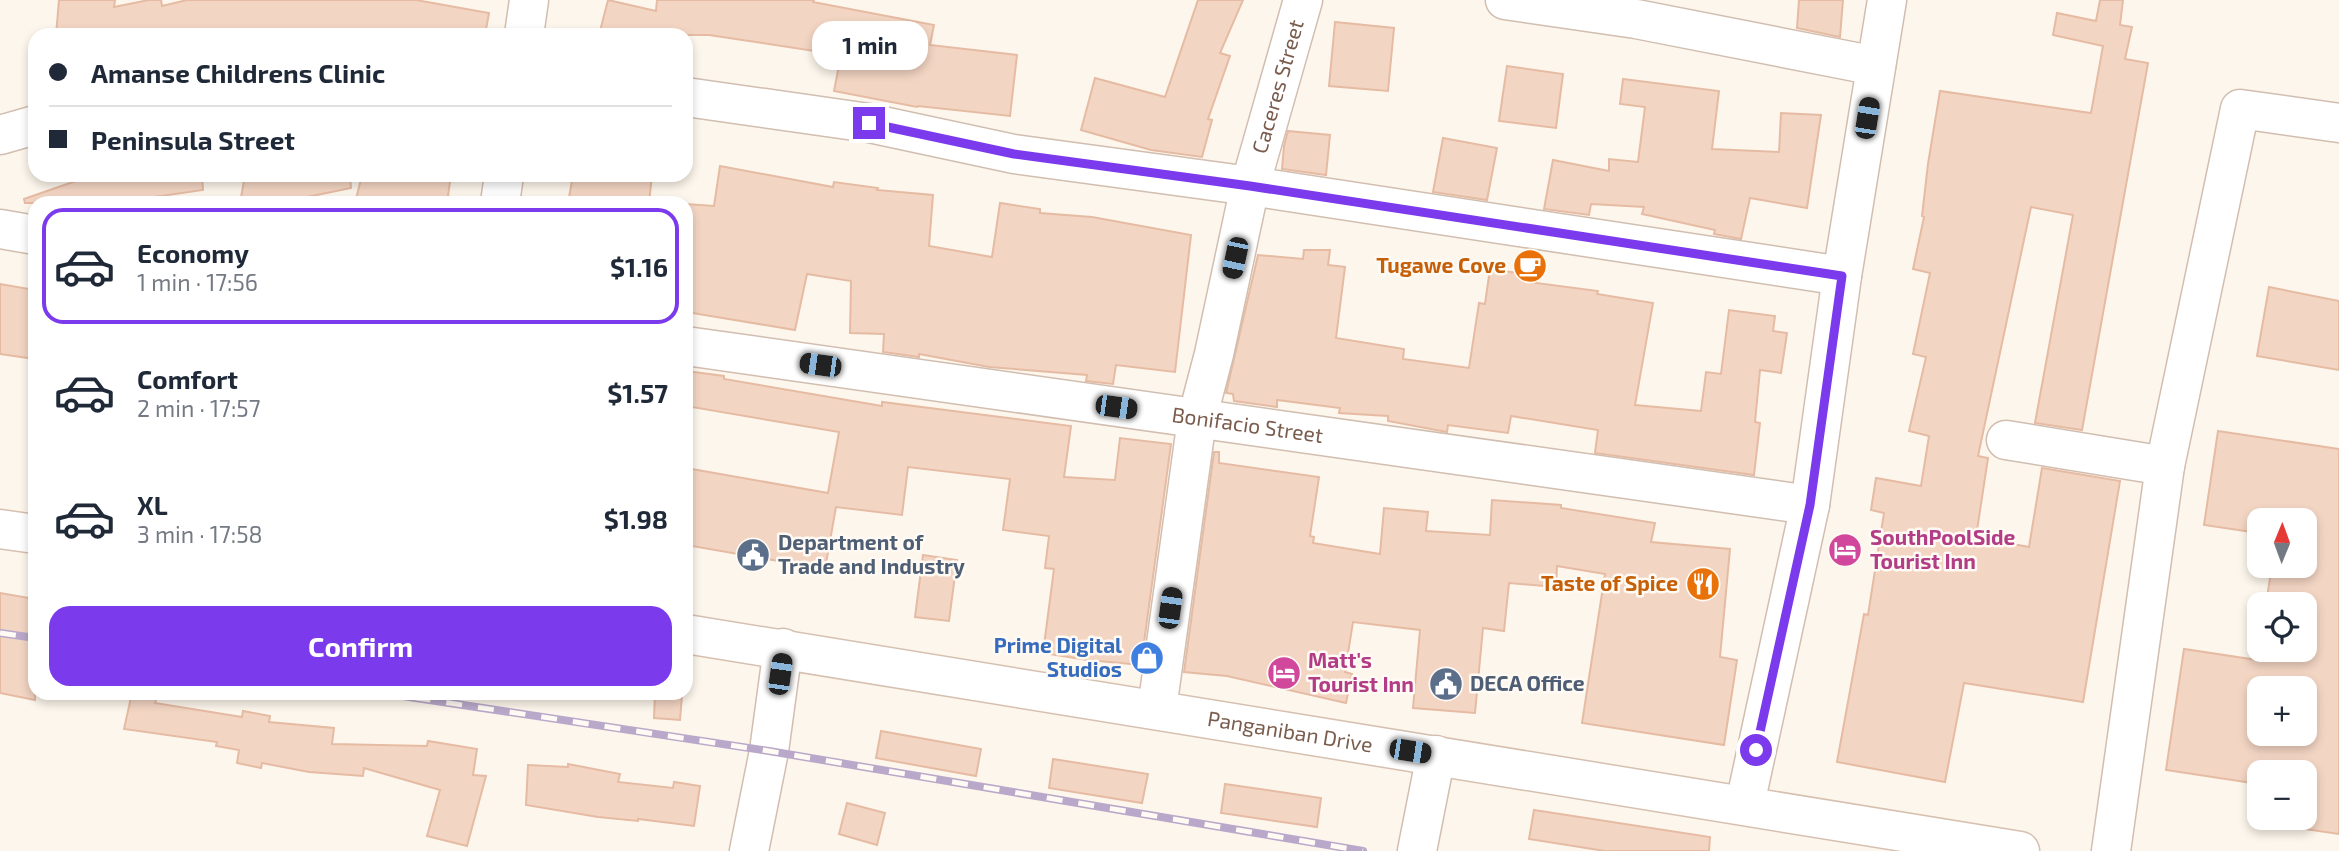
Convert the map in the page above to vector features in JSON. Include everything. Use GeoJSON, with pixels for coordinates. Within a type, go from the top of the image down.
{"type":"FeatureCollection","features":[{"type":"Feature","properties":{"kind":"street"},"geometry":{"type":"LineString","coordinates":[[525,28],[529,0]]}},
{"type":"Feature","properties":{"kind":"street","name":"Caceres Street"},"geometry":{"type":"LineString","coordinates":[[1157,709],[1197,419],[1214,354],[1250,186],[1303,0]]}},
{"type":"Feature","properties":{"kind":"street"},"geometry":{"type":"LineString","coordinates":[[1505,0],[1637,10],[1876,66]]}},
{"type":"Feature","properties":{"kind":"street"},"geometry":{"type":"LineString","coordinates":[[1745,804],[1810,505],[1842,276],[1887,0]]}},
{"type":"Feature","properties":{"kind":"street"},"geometry":{"type":"LineString","coordinates":[[693,98],[869,123],[1014,154],[1250,186],[1842,276]]}},
{"type":"Feature","properties":{"kind":"street"},"geometry":{"type":"LineString","coordinates":[[2111,851],[2165,466],[2240,109],[2339,123]]}},
{"type":"Feature","properties":{"kind":"street"},"geometry":{"type":"LineString","coordinates":[[0,135],[28,127]]}},
{"type":"Feature","properties":{"kind":"street"},"geometry":{"type":"LineString","coordinates":[[0,229],[28,234]]}},
{"type":"Feature","properties":{"kind":"street","name":"Bonifacio Street"},"geometry":{"type":"LineString","coordinates":[[693,346],[1810,505]]}},
{"type":"Feature","properties":{"kind":"street"},"geometry":{"type":"LineString","coordinates":[[2006,440],[2165,466]]}},
{"type":"Feature","properties":{"kind":"street"},"geometry":{"type":"LineString","coordinates":[[0,529],[28,533]]}},
{"type":"Feature","properties":{"kind":"street","name":"Panganiban Drive"},"geometry":{"type":"LineString","coordinates":[[693,635],[1745,804],[2020,851]]}},
{"type":"Feature","properties":{"kind":"street"},"geometry":{"type":"LineString","coordinates":[[749,851],[769,751],[783,648]]}},
{"type":"Feature","properties":{"kind":"street"},"geometry":{"type":"LineString","coordinates":[[1417,851],[1436,755]]}},
{"type":"Feature","properties":{"kind":"building"},"geometry":{"type":"Polygon","coordinates":[[[59,0],[115,0],[114,7],[149,0],[161,0],[162,6],[187,0],[416,0],[489,13],[486,28],[57,28],[59,0]]]}},
{"type":"Feature","properties":{"kind":"building"},"geometry":{"type":"Polygon","coordinates":[[[608,0],[656,11],[657,0],[814,0],[813,2],[934,25],[930,45],[1017,55],[1010,116],[917,107],[834,91],[841,55],[709,35],[693,35],[693,28],[601,28],[608,0]]]}},
{"type":"Feature","properties":{"kind":"building"},"geometry":{"type":"Polygon","coordinates":[[[1198,0],[1243,0],[1220,53],[1230,56],[1208,119],[1212,120],[1202,157],[1151,150],[1081,130],[1095,78],[1165,97],[1198,0]]]}},
{"type":"Feature","properties":{"kind":"building"},"geometry":{"type":"Polygon","coordinates":[[[1799,0],[1843,0],[1840,37],[1797,28],[1799,0]]]}},
{"type":"Feature","properties":{"kind":"building"},"geometry":{"type":"Polygon","coordinates":[[[2100,0],[2123,0],[2120,25],[2132,27],[2125,59],[2148,63],[2082,430],[2035,423],[2073,215],[2031,207],[1978,456],[1988,458],[1976,537],[2029,547],[2042,468],[2120,481],[2083,702],[1964,683],[1945,782],[1837,762],[1864,614],[1868,615],[1884,513],[1871,510],[1876,478],[1921,486],[1929,436],[1909,431],[1926,357],[1913,354],[1930,273],[1913,269],[1924,217],[1928,164],[1940,91],[2091,113],[2103,46],[2053,35],[2057,13],[2096,21],[2100,0]]]}},
{"type":"Feature","properties":{"kind":"building"},"geometry":{"type":"Polygon","coordinates":[[[1335,22],[1394,28],[1388,91],[1329,86],[1335,22]]]}},
{"type":"Feature","properties":{"kind":"building"},"geometry":{"type":"Polygon","coordinates":[[[1507,66],[1563,74],[1556,128],[1499,121],[1507,66]]]}},
{"type":"Feature","properties":{"kind":"building"},"geometry":{"type":"Polygon","coordinates":[[[1623,79],[1719,91],[1712,149],[1779,152],[1781,113],[1821,115],[1807,208],[1750,198],[1741,239],[1714,234],[1715,230],[1642,214],[1644,207],[1591,204],[1589,215],[1544,209],[1553,160],[1609,171],[1609,159],[1638,162],[1645,107],[1620,104],[1623,79]]]}},
{"type":"Feature","properties":{"kind":"building"},"geometry":{"type":"Polygon","coordinates":[[[1288,131],[1330,135],[1326,175],[1282,169],[1288,131]]]}},
{"type":"Feature","properties":{"kind":"building"},"geometry":{"type":"Polygon","coordinates":[[[1443,138],[1497,148],[1487,200],[1433,192],[1443,138]]]}},
{"type":"Feature","properties":{"kind":"building"},"geometry":{"type":"Polygon","coordinates":[[[720,166],[833,187],[834,182],[878,188],[877,190],[933,195],[929,246],[992,257],[1000,203],[1040,209],[1040,213],[1092,217],[1191,235],[1175,372],[1116,365],[1113,384],[1086,381],[1087,375],[989,367],[919,354],[919,357],[883,352],[884,334],[850,333],[851,281],[807,274],[795,330],[693,313],[693,204],[714,206],[720,166]]]}},
{"type":"Feature","properties":{"kind":"building"},"geometry":{"type":"Polygon","coordinates":[[[73,182],[202,182],[203,190],[161,196],[33,196],[73,182]]]}},
{"type":"Feature","properties":{"kind":"building"},"geometry":{"type":"Polygon","coordinates":[[[244,182],[351,182],[351,188],[312,196],[241,196],[244,182]]]}},
{"type":"Feature","properties":{"kind":"building"},"geometry":{"type":"Polygon","coordinates":[[[360,182],[450,182],[448,196],[357,196],[360,182]]]}},
{"type":"Feature","properties":{"kind":"building"},"geometry":{"type":"Polygon","coordinates":[[[572,182],[651,182],[650,196],[569,196],[572,182]]]}},
{"type":"Feature","properties":{"kind":"building"},"geometry":{"type":"Polygon","coordinates":[[[1304,250],[1330,250],[1328,265],[1345,267],[1336,338],[1404,349],[1403,359],[1469,368],[1479,303],[1485,304],[1490,269],[1537,276],[1536,283],[1598,291],[1597,294],[1653,303],[1635,405],[1701,411],[1706,372],[1721,374],[1729,310],[1775,316],[1773,331],[1787,333],[1781,373],[1760,370],[1755,422],[1760,423],[1754,475],[1595,453],[1598,430],[1511,416],[1508,433],[1448,425],[1447,432],[1388,421],[1388,416],[1339,413],[1340,408],[1277,400],[1277,407],[1234,401],[1233,394],[1226,393],[1258,255],[1303,259],[1304,250]]]}},
{"type":"Feature","properties":{"kind":"building"},"geometry":{"type":"Polygon","coordinates":[[[0,284],[28,289],[28,358],[0,354],[0,284]]]}},
{"type":"Feature","properties":{"kind":"building"},"geometry":{"type":"Polygon","coordinates":[[[2269,287],[2339,301],[2339,370],[2257,356],[2269,287]]]}},
{"type":"Feature","properties":{"kind":"building"},"geometry":{"type":"Polygon","coordinates":[[[693,372],[882,406],[882,402],[1071,426],[1064,477],[1115,480],[1120,438],[1171,444],[1141,665],[1043,653],[1054,569],[1045,568],[1049,536],[1003,530],[1010,479],[908,467],[902,515],[836,507],[825,569],[693,546],[693,469],[828,493],[839,432],[693,407],[693,372]]]}},
{"type":"Feature","properties":{"kind":"building"},"geometry":{"type":"Polygon","coordinates":[[[2218,431],[2339,449],[2339,834],[2312,830],[2317,830],[2317,760],[2247,760],[2247,782],[2166,770],[2184,649],[2247,658],[2247,662],[2317,662],[2317,592],[2268,592],[2270,578],[2317,578],[2317,508],[2247,508],[2247,531],[2204,525],[2218,431]]]}},
{"type":"Feature","properties":{"kind":"building"},"geometry":{"type":"Polygon","coordinates":[[[1214,452],[1219,452],[1219,463],[1319,477],[1310,536],[1314,537],[1313,543],[1380,554],[1384,508],[1428,512],[1426,531],[1490,535],[1492,500],[1561,505],[1561,508],[1655,523],[1651,542],[1730,549],[1720,657],[1737,660],[1724,745],[1582,723],[1605,574],[1557,566],[1556,587],[1509,583],[1504,631],[1483,628],[1475,713],[1413,708],[1420,630],[1353,622],[1345,672],[1352,674],[1346,703],[1227,676],[1184,672],[1214,452]]]}},
{"type":"Feature","properties":{"kind":"building"},"geometry":{"type":"Polygon","coordinates":[[[923,555],[957,560],[949,621],[915,617],[923,555]]]}},
{"type":"Feature","properties":{"kind":"building"},"geometry":{"type":"Polygon","coordinates":[[[0,593],[28,598],[28,699],[0,693],[0,593]]]}},
{"type":"Feature","properties":{"kind":"building"},"geometry":{"type":"Polygon","coordinates":[[[130,700],[156,700],[155,703],[242,717],[243,711],[270,716],[269,722],[334,728],[332,744],[427,746],[428,741],[477,749],[473,775],[486,776],[467,846],[427,836],[440,790],[364,768],[363,776],[309,772],[262,763],[261,768],[237,763],[239,750],[216,746],[217,742],[124,729],[130,700]]]}},
{"type":"Feature","properties":{"kind":"building"},"geometry":{"type":"Polygon","coordinates":[[[655,700],[682,700],[680,720],[654,718],[655,700]]]}},
{"type":"Feature","properties":{"kind":"building"},"geometry":{"type":"Polygon","coordinates":[[[881,731],[981,749],[976,776],[876,758],[881,731]]]}},
{"type":"Feature","properties":{"kind":"building"},"geometry":{"type":"Polygon","coordinates":[[[1053,759],[1148,774],[1142,803],[1049,788],[1053,759]]]}},
{"type":"Feature","properties":{"kind":"building"},"geometry":{"type":"Polygon","coordinates":[[[568,764],[620,774],[618,782],[673,788],[674,782],[700,786],[694,826],[598,817],[526,805],[528,765],[568,767],[568,764]]]}},
{"type":"Feature","properties":{"kind":"building"},"geometry":{"type":"Polygon","coordinates":[[[1225,784],[1321,798],[1317,827],[1221,813],[1225,784]]]}},
{"type":"Feature","properties":{"kind":"building"},"geometry":{"type":"Polygon","coordinates":[[[847,803],[885,813],[877,845],[839,834],[847,803]]]}},
{"type":"Feature","properties":{"kind":"building"},"geometry":{"type":"Polygon","coordinates":[[[1534,810],[1710,837],[1709,851],[1605,851],[1529,839],[1534,810]]]}},
{"type":"Feature","properties":{"kind":"railway"},"geometry":{"type":"LineString","coordinates":[[0,633],[28,637]]}},
{"type":"Feature","properties":{"kind":"railway"},"geometry":{"type":"LineString","coordinates":[[430,700],[769,751],[1363,851]]}},
{"type":"Feature","properties":{"kind":"place","name":"Tugawe Cove"},"geometry":{"type":"Point","coordinates":[1530,266]}},
{"type":"Feature","properties":{"kind":"place","name":"SouthPoolSide Tourist Inn"},"geometry":{"type":"Point","coordinates":[1845,550]}},
{"type":"Feature","properties":{"kind":"place","name":"Department of Trade and Industry"},"geometry":{"type":"Point","coordinates":[753,555]}},
{"type":"Feature","properties":{"kind":"place","name":"Taste of Spice"},"geometry":{"type":"Point","coordinates":[1703,584]}},
{"type":"Feature","properties":{"kind":"place","name":"Prime Digital Studios"},"geometry":{"type":"Point","coordinates":[1147,658]}},
{"type":"Feature","properties":{"kind":"place","name":"Matt's Tourist Inn"},"geometry":{"type":"Point","coordinates":[1284,673]}},
{"type":"Feature","properties":{"kind":"place","name":"DECA Office"},"geometry":{"type":"Point","coordinates":[1446,684]}},
{"type":"Feature","properties":{"kind":"route"},"geometry":{"type":"LineString","coordinates":[[869,123],[1014,154],[1250,186],[1842,276],[1810,505],[1756,750]]}}]}
